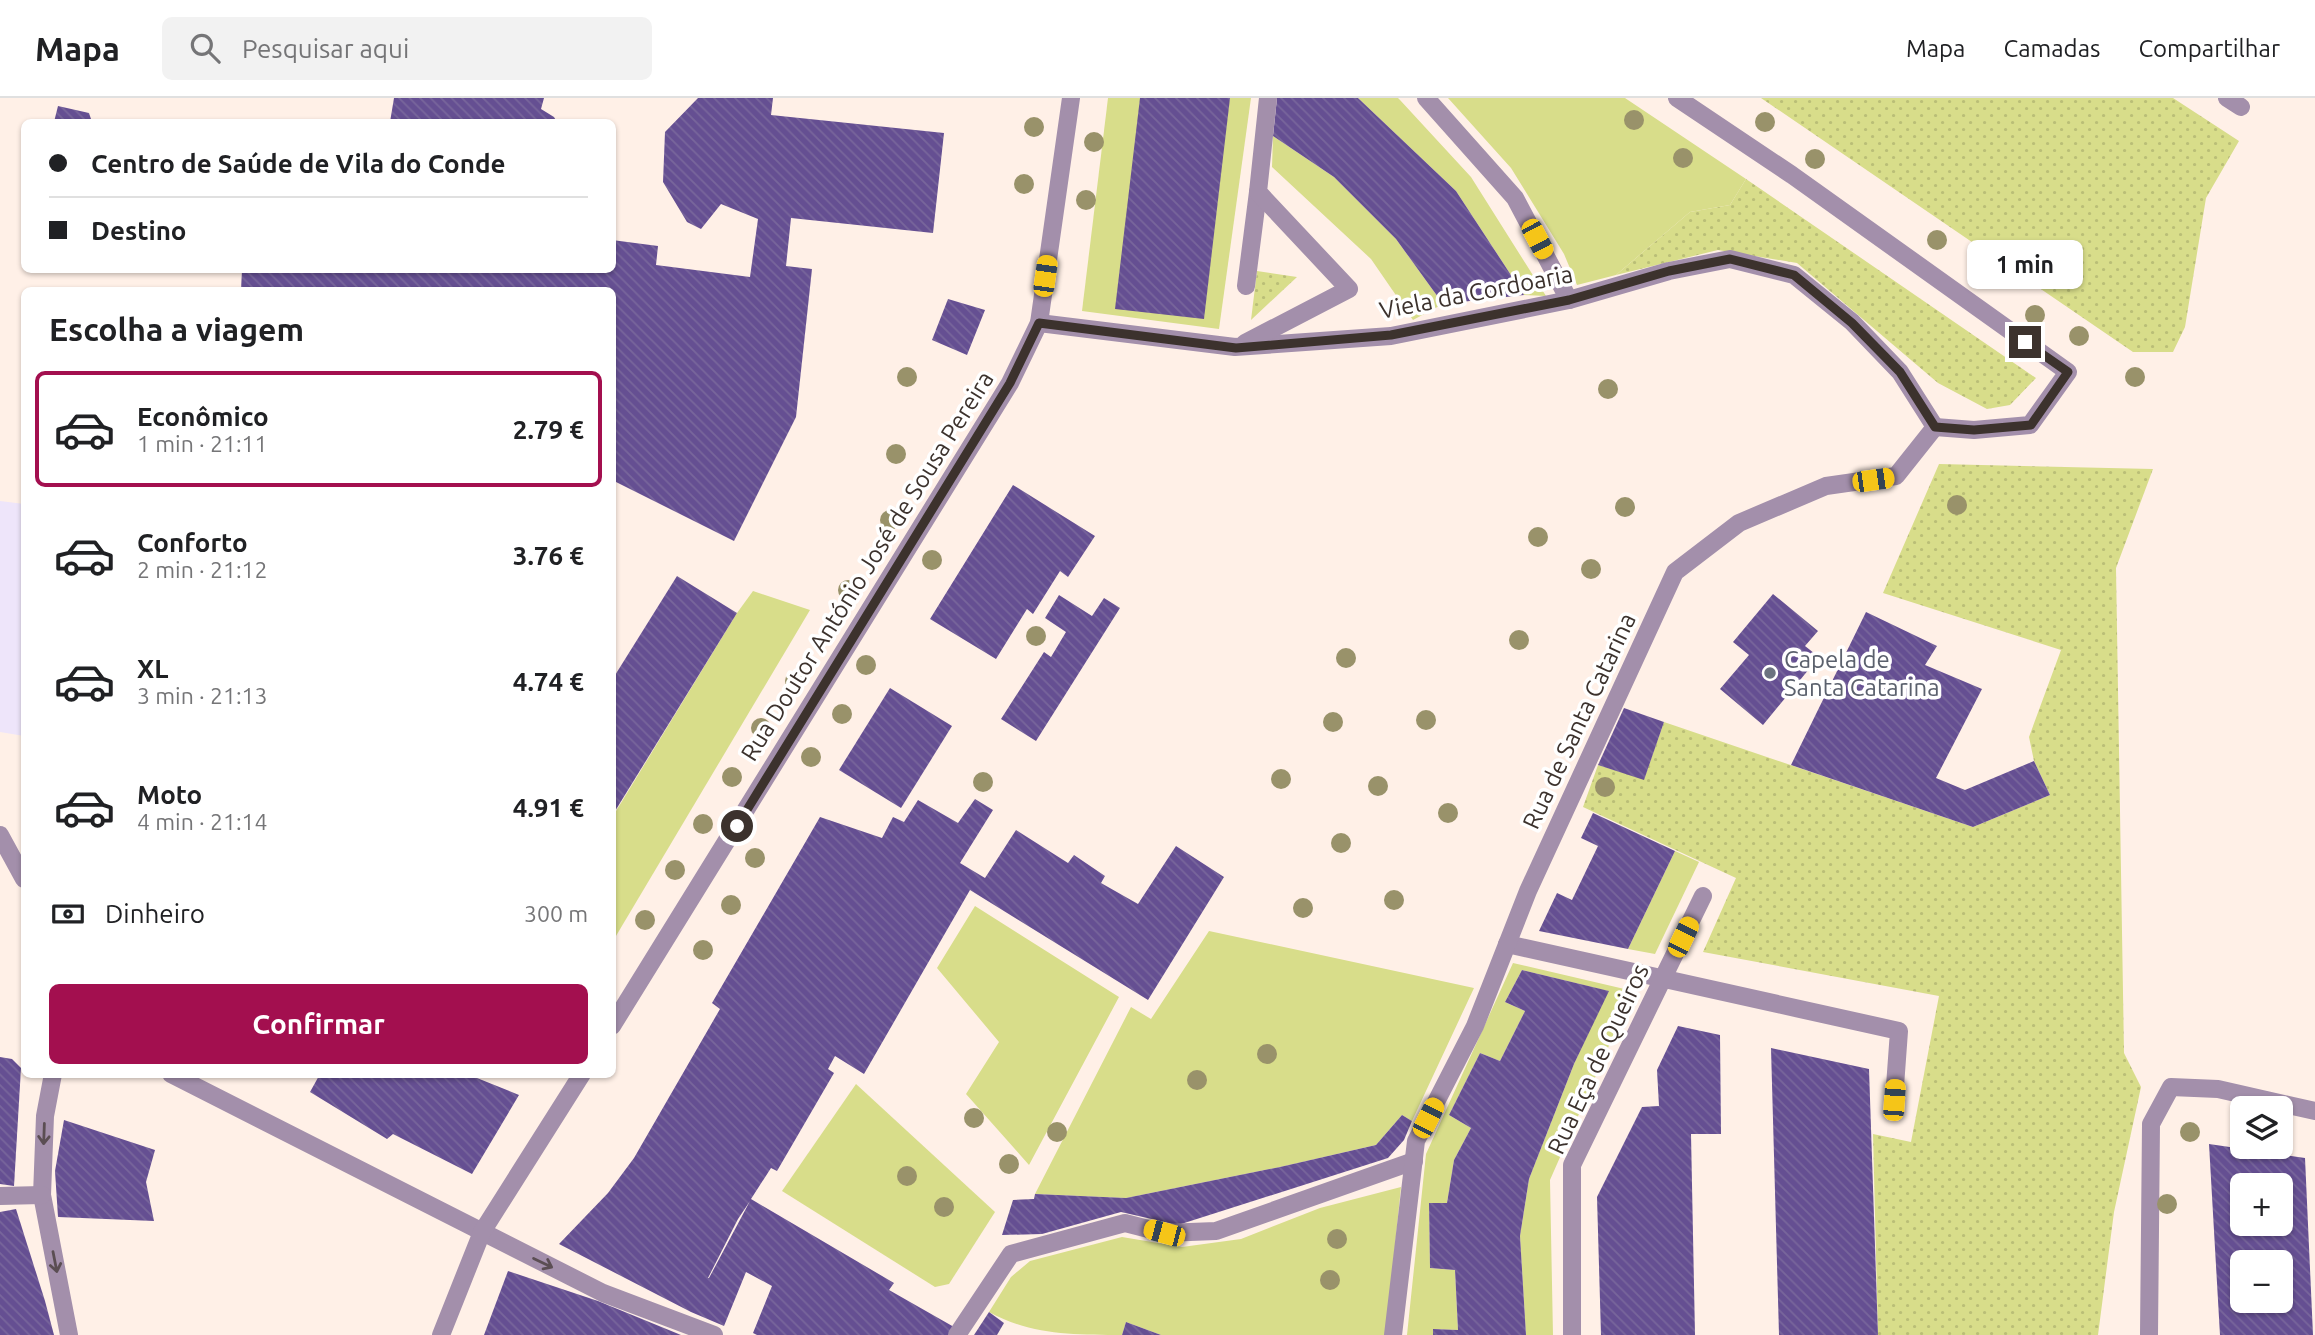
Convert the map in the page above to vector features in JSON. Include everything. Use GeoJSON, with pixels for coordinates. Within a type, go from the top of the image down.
{"type":"FeatureCollection","features":[{"type":"Feature","properties":{"kind":"street","name":"Rua Doutor António José de Sousa Pereira"},"geometry":{"type":"LineString","coordinates":[[616,1020],[1010,383],[1039,323],[1071,98]]}},
{"type":"Feature","properties":{"kind":"street"},"geometry":{"type":"LineString","coordinates":[[1247,286],[1268,98]]}},
{"type":"Feature","properties":{"kind":"street"},"geometry":{"type":"LineString","coordinates":[[1426,98],[1515,198],[1569,300]]}},
{"type":"Feature","properties":{"kind":"street"},"geometry":{"type":"LineString","coordinates":[[1677,98],[1792,175],[2068,372],[2031,425],[1974,430],[1935,427]]}},
{"type":"Feature","properties":{"kind":"street"},"geometry":{"type":"LineString","coordinates":[[1236,348],[1349,289],[1258,192]]}},
{"type":"Feature","properties":{"kind":"street","name":"Viela da Cordoaria"},"geometry":{"type":"LineString","coordinates":[[1039,323],[1236,348],[1391,335],[1569,300],[1669,271],[1730,259],[1794,275],[1852,323],[1900,372],[1935,427]]}},
{"type":"Feature","properties":{"kind":"street","name":"Rua de Santa Catarina"},"geometry":{"type":"LineString","coordinates":[[1393,1335],[1416,1141],[1475,1026],[1544,855],[1675,572],[1739,523],[1826,486],[1896,476],[1935,427]]}},
{"type":"Feature","properties":{"kind":"street"},"geometry":{"type":"LineString","coordinates":[[0,835],[21,874]]}},
{"type":"Feature","properties":{"kind":"street","name":"Rua Eça de Queiros"},"geometry":{"type":"LineString","coordinates":[[1572,1335],[1572,1165],[1703,896]]}},
{"type":"Feature","properties":{"kind":"street"},"geometry":{"type":"LineString","coordinates":[[1507,944],[1899,1031],[1894,1100]]}},
{"type":"Feature","properties":{"kind":"street"},"geometry":{"type":"LineString","coordinates":[[52,1078],[45,1116],[42,1195],[69,1335]]}},
{"type":"Feature","properties":{"kind":"street"},"geometry":{"type":"LineString","coordinates":[[179,1078],[603,1293],[714,1335]]}},
{"type":"Feature","properties":{"kind":"street"},"geometry":{"type":"LineString","coordinates":[[441,1335],[482,1232],[579,1078]]}},
{"type":"Feature","properties":{"kind":"street"},"geometry":{"type":"LineString","coordinates":[[2150,1335],[2151,1124],[2171,1087],[2218,1089],[2315,1111]]}},
{"type":"Feature","properties":{"kind":"street"},"geometry":{"type":"LineString","coordinates":[[957,1335],[1011,1254],[1125,1223],[1164,1233],[1216,1231],[1414,1161]]}},
{"type":"Feature","properties":{"kind":"street"},"geometry":{"type":"LineString","coordinates":[[0,1196],[42,1195]]}},
{"type":"Feature","properties":{"kind":"shaded area"},"geometry":{"type":"Polygon","coordinates":[[[0,501],[21,504],[21,736],[0,732],[0,501]]]}},
{"type":"Feature","properties":{"kind":"green space"},"geometry":{"type":"Polygon","coordinates":[[[1108,98],[1251,98],[1219,329],[1082,311],[1108,98]]]}},
{"type":"Feature","properties":{"kind":"green space"},"geometry":{"type":"Polygon","coordinates":[[[1358,98],[1400,100],[1471,177],[1546,296],[1524,295],[1456,191],[1358,98]]]}},
{"type":"Feature","properties":{"kind":"green space"},"geometry":{"type":"Polygon","coordinates":[[[1448,98],[1625,98],[1746,179],[1730,205],[1690,212],[1616,275],[1577,285],[1564,254],[1511,168],[1448,98]]]}},
{"type":"Feature","properties":{"kind":"green space"},"geometry":{"type":"Polygon","coordinates":[[[1761,98],[2173,98],[2239,141],[2206,198],[2185,327],[2173,352],[2133,352],[1761,98]]]}},
{"type":"Feature","properties":{"kind":"green space"},"geometry":{"type":"Polygon","coordinates":[[[1273,136],[1334,177],[1396,239],[1443,304],[1413,320],[1371,259],[1272,167],[1273,136]]]}},
{"type":"Feature","properties":{"kind":"green space"},"geometry":{"type":"Polygon","coordinates":[[[1746,179],[2036,378],[2010,405],[1987,409],[1938,383],[1797,263],[1718,250],[1616,275],[1690,212],[1730,205],[1746,179]]]}},
{"type":"Feature","properties":{"kind":"green space"},"geometry":{"type":"Polygon","coordinates":[[[1257,271],[1297,277],[1251,320],[1257,271]]]}},
{"type":"Feature","properties":{"kind":"green space"},"geometry":{"type":"Polygon","coordinates":[[[1939,464],[2153,469],[2116,568],[2124,1053],[2141,1087],[2114,1212],[2098,1335],[1878,1335],[1873,1134],[1911,1142],[1939,996],[1703,952],[1736,878],[1583,807],[1598,765],[1644,779],[1664,722],[1973,827],[2050,795],[2034,761],[2029,737],[2061,650],[1883,593],[1939,464]]]}},
{"type":"Feature","properties":{"kind":"green space"},"geometry":{"type":"Polygon","coordinates":[[[753,591],[810,610],[616,936],[616,811],[753,591]]]}},
{"type":"Feature","properties":{"kind":"green space"},"geometry":{"type":"Polygon","coordinates":[[[1675,851],[1699,862],[1655,954],[1628,949],[1675,851]]]}},
{"type":"Feature","properties":{"kind":"green space"},"geometry":{"type":"Polygon","coordinates":[[[975,906],[1119,997],[1029,1165],[966,1094],[999,1042],[937,968],[975,906]]]}},
{"type":"Feature","properties":{"kind":"green space"},"geometry":{"type":"Polygon","coordinates":[[[1209,931],[1474,988],[1412,1121],[1402,1115],[1376,1145],[1126,1198],[1035,1194],[1131,1007],[1151,1019],[1209,931]]]}},
{"type":"Feature","properties":{"kind":"green space"},"geometry":{"type":"Polygon","coordinates":[[[1513,963],[1633,991],[1550,1180],[1553,1335],[1526,1335],[1520,1236],[1529,1179],[1574,1064],[1608,991],[1522,970],[1505,1002],[1525,1011],[1500,1061],[1480,1053],[1449,1115],[1471,1128],[1454,1160],[1447,1203],[1429,1203],[1430,1268],[1455,1270],[1458,1330],[1434,1329],[1433,1335],[1407,1335],[1426,1154],[1513,963]]]}},
{"type":"Feature","properties":{"kind":"green space"},"geometry":{"type":"Polygon","coordinates":[[[856,1084],[995,1212],[949,1284],[935,1287],[782,1191],[856,1084]]]}},
{"type":"Feature","properties":{"kind":"green space"},"geometry":{"type":"Polygon","coordinates":[[[1401,1187],[1386,1335],[1161,1335],[1126,1322],[1122,1335],[1069,1334],[1021,1325],[989,1312],[1011,1277],[1030,1261],[1122,1237],[1182,1247],[1241,1239],[1320,1208],[1401,1187]]]}},
{"type":"Feature","properties":{"kind":"building"},"geometry":{"type":"Polygon","coordinates":[[[394,98],[544,98],[541,109],[555,119],[390,119],[394,98]]]}},
{"type":"Feature","properties":{"kind":"building"},"geometry":{"type":"Polygon","coordinates":[[[698,98],[773,98],[771,115],[944,133],[933,233],[791,218],[786,266],[812,269],[796,417],[734,541],[616,482],[616,287],[241,287],[242,273],[616,273],[616,241],[658,246],[656,265],[750,277],[758,219],[721,204],[701,229],[687,222],[663,182],[665,132],[698,98]]]}},
{"type":"Feature","properties":{"kind":"building"},"geometry":{"type":"Polygon","coordinates":[[[1140,98],[1230,98],[1204,319],[1115,309],[1140,98]]]}},
{"type":"Feature","properties":{"kind":"building"},"geometry":{"type":"Polygon","coordinates":[[[1277,98],[1358,98],[1456,191],[1524,295],[1443,304],[1396,239],[1334,177],[1273,136],[1277,98]]]}},
{"type":"Feature","properties":{"kind":"building"},"geometry":{"type":"Polygon","coordinates":[[[58,106],[89,113],[91,119],[55,119],[58,106]]]}},
{"type":"Feature","properties":{"kind":"building"},"geometry":{"type":"Polygon","coordinates":[[[948,299],[985,310],[967,355],[932,340],[948,299]]]}},
{"type":"Feature","properties":{"kind":"building"},"geometry":{"type":"Polygon","coordinates":[[[1013,485],[1095,536],[1068,577],[1060,571],[1033,614],[1027,609],[996,659],[930,619],[1013,485]]]}},
{"type":"Feature","properties":{"kind":"building"},"geometry":{"type":"Polygon","coordinates":[[[677,576],[737,613],[616,810],[616,674],[677,576]]]}},
{"type":"Feature","properties":{"kind":"building","name":"Capela de Santa Catarina"},"geometry":{"type":"Polygon","coordinates":[[[1773,594],[1818,631],[1805,646],[1819,657],[1763,725],[1720,689],[1749,655],[1733,642],[1773,594]]]}},
{"type":"Feature","properties":{"kind":"building"},"geometry":{"type":"Polygon","coordinates":[[[1059,595],[1092,616],[1104,598],[1120,608],[1036,741],[1001,719],[1044,652],[1051,657],[1066,632],[1045,618],[1059,595]]]}},
{"type":"Feature","properties":{"kind":"building"},"geometry":{"type":"Polygon","coordinates":[[[1866,612],[1937,646],[1925,665],[1982,689],[1936,778],[1965,790],[2034,761],[2050,795],[1973,827],[1791,765],[1866,612]]]}},
{"type":"Feature","properties":{"kind":"building"},"geometry":{"type":"Polygon","coordinates":[[[890,688],[952,726],[901,808],[839,770],[890,688]]]}},
{"type":"Feature","properties":{"kind":"building"},"geometry":{"type":"Polygon","coordinates":[[[1624,708],[1664,722],[1644,780],[1598,765],[1624,708]]]}},
{"type":"Feature","properties":{"kind":"building"},"geometry":{"type":"Polygon","coordinates":[[[975,799],[993,810],[960,863],[985,878],[1016,830],[1068,863],[1074,855],[1105,876],[1101,883],[1138,904],[1176,846],[1224,877],[1148,1000],[970,890],[864,1074],[835,1056],[828,1069],[834,1073],[777,1171],[771,1168],[751,1199],[894,1283],[889,1290],[954,1327],[949,1335],[757,1335],[753,1333],[772,1286],[746,1272],[724,1326],[691,1312],[559,1244],[608,1193],[634,1158],[720,1009],[712,1003],[820,817],[882,838],[893,817],[904,822],[918,800],[958,823],[975,799]],[[750,1201],[738,1219],[709,1278],[750,1201]]]}},
{"type":"Feature","properties":{"kind":"building"},"geometry":{"type":"Polygon","coordinates":[[[1593,813],[1675,851],[1628,949],[1539,931],[1557,893],[1572,900],[1598,846],[1581,838],[1593,813]]]}},
{"type":"Feature","properties":{"kind":"building"},"geometry":{"type":"Polygon","coordinates":[[[1522,970],[1609,991],[1574,1064],[1529,1179],[1520,1236],[1526,1335],[1433,1335],[1433,1329],[1458,1330],[1455,1270],[1430,1268],[1429,1203],[1447,1203],[1454,1160],[1471,1128],[1449,1115],[1480,1053],[1500,1061],[1525,1011],[1505,1002],[1522,970]]]}},
{"type":"Feature","properties":{"kind":"building"},"geometry":{"type":"Polygon","coordinates":[[[1678,1026],[1720,1035],[1721,1134],[1691,1134],[1695,1335],[1601,1335],[1597,1197],[1642,1107],[1659,1106],[1657,1070],[1678,1026]]]}},
{"type":"Feature","properties":{"kind":"building"},"geometry":{"type":"Polygon","coordinates":[[[1771,1048],[1869,1069],[1878,1335],[1779,1335],[1771,1048]]]}},
{"type":"Feature","properties":{"kind":"building"},"geometry":{"type":"Polygon","coordinates":[[[0,1057],[12,1059],[21,1068],[14,1186],[0,1184],[0,1057]]]}},
{"type":"Feature","properties":{"kind":"building"},"geometry":{"type":"Polygon","coordinates":[[[318,1078],[477,1078],[519,1095],[472,1174],[393,1134],[387,1139],[310,1092],[318,1078]]]}},
{"type":"Feature","properties":{"kind":"building"},"geometry":{"type":"Polygon","coordinates":[[[1402,1115],[1412,1121],[1404,1140],[1388,1158],[1178,1225],[1121,1212],[1042,1234],[1002,1235],[1013,1200],[1034,1199],[1035,1194],[1126,1198],[1280,1167],[1376,1145],[1402,1115]]]}},
{"type":"Feature","properties":{"kind":"building"},"geometry":{"type":"Polygon","coordinates":[[[64,1120],[155,1150],[146,1182],[154,1221],[58,1217],[55,1171],[64,1120]]]}},
{"type":"Feature","properties":{"kind":"building"},"geometry":{"type":"Polygon","coordinates":[[[2209,1144],[2230,1147],[2230,1159],[2305,1158],[2313,1335],[2220,1335],[2209,1144]]]}},
{"type":"Feature","properties":{"kind":"building"},"geometry":{"type":"Polygon","coordinates":[[[16,1209],[54,1335],[0,1335],[0,1212],[16,1209]]]}},
{"type":"Feature","properties":{"kind":"building"},"geometry":{"type":"Polygon","coordinates":[[[508,1271],[598,1301],[681,1335],[484,1335],[508,1271]]]}},
{"type":"Feature","properties":{"kind":"building"},"geometry":{"type":"Polygon","coordinates":[[[989,1312],[1004,1323],[997,1335],[974,1335],[989,1312]]]}},
{"type":"Feature","properties":{"kind":"building"},"geometry":{"type":"Polygon","coordinates":[[[1126,1322],[1161,1335],[1122,1335],[1126,1322]]]}},
{"type":"Feature","properties":{"kind":"place","name":"Capela de Santa Catarina"},"geometry":{"type":"Point","coordinates":[1770,673]}},
{"type":"Feature","properties":{"kind":"route"},"geometry":{"type":"LineString","coordinates":[[737,826],[1010,383],[1039,323],[1236,348],[1391,335],[1569,300],[1669,271],[1730,259],[1794,275],[1852,323],[1900,372],[1935,427],[1974,430],[2031,425],[2068,372],[2025,342]]}}]}
